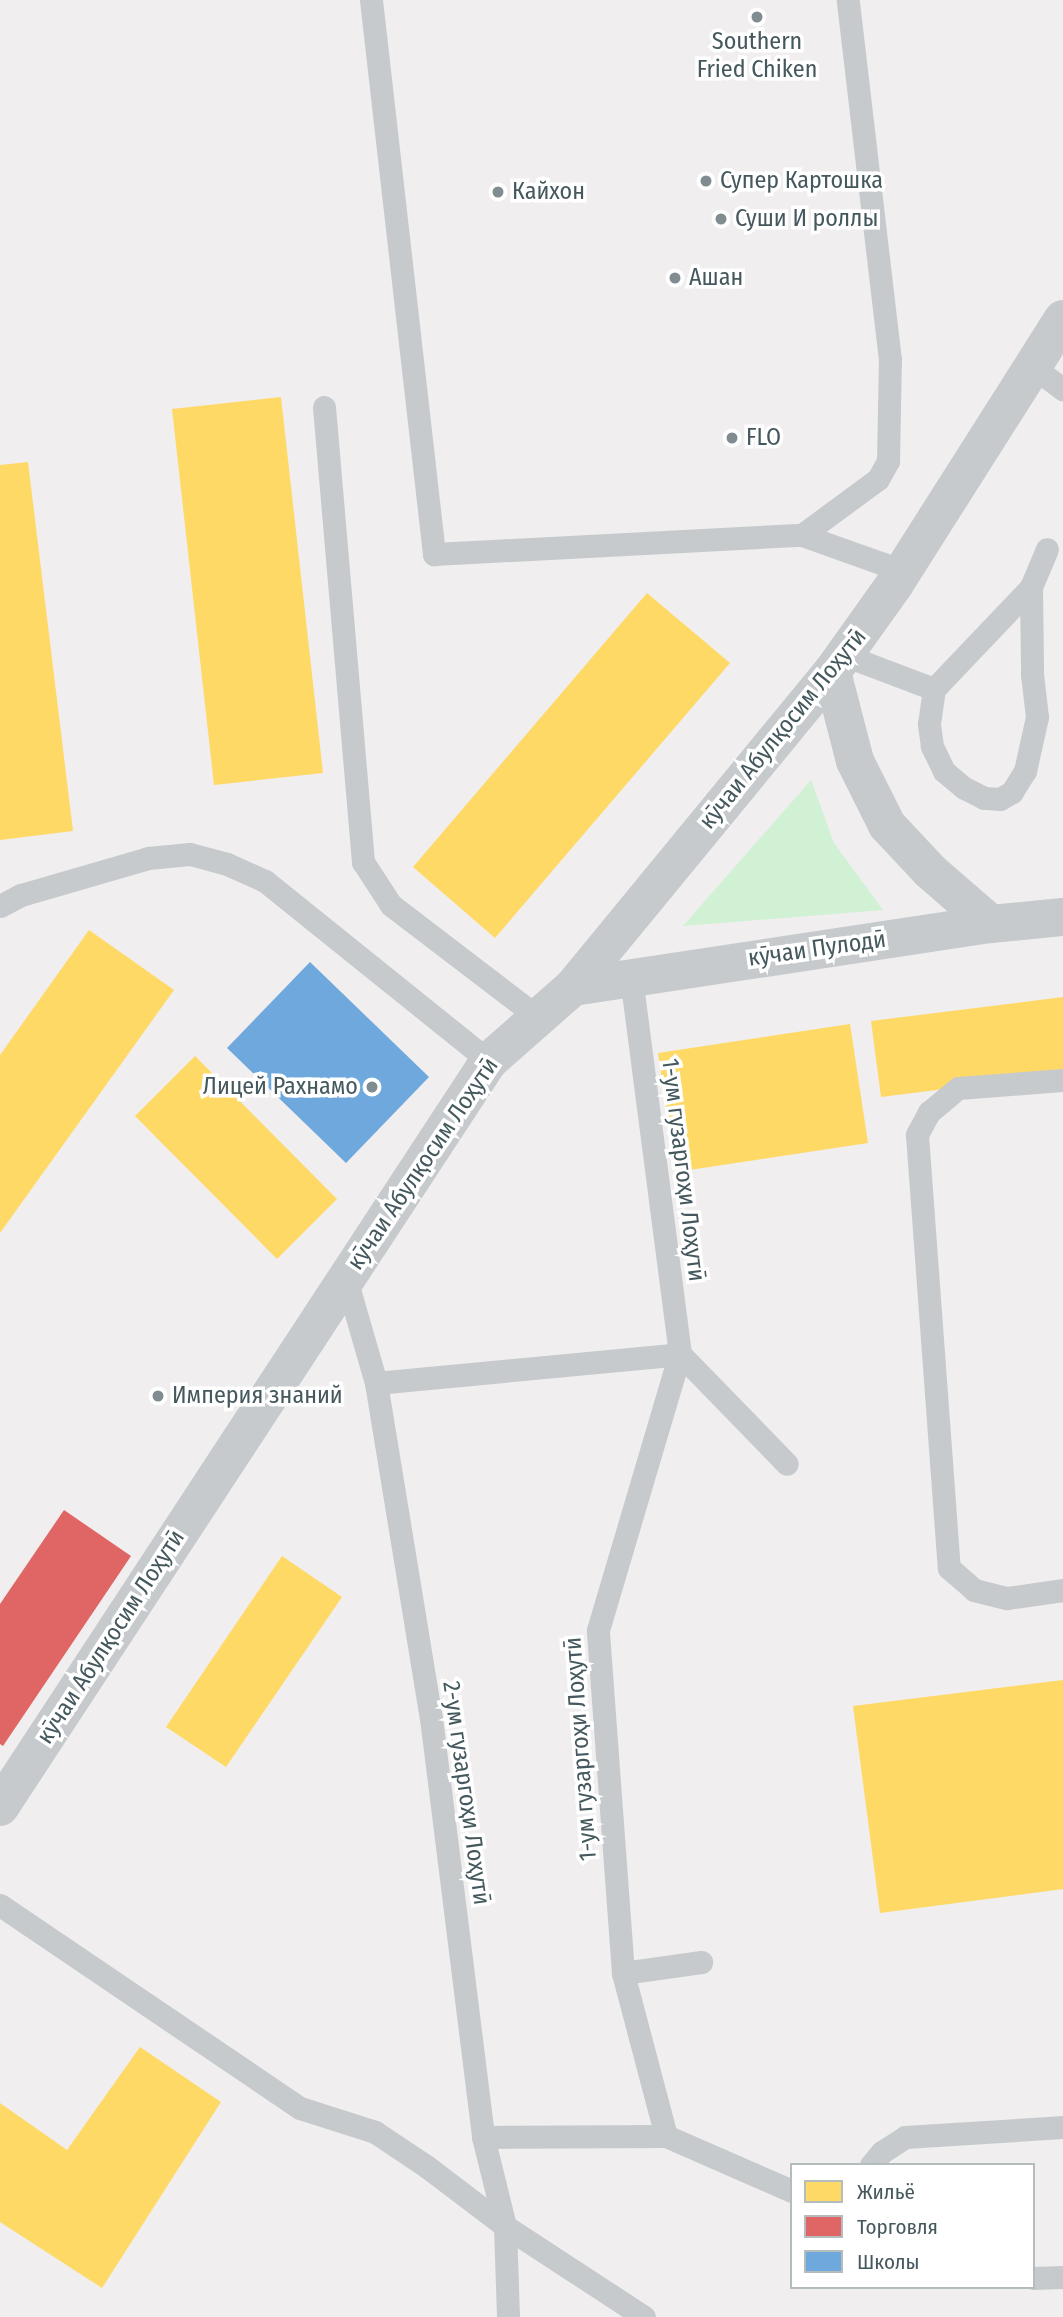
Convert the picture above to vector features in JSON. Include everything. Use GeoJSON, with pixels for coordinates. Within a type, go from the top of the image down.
{"type":"FeatureCollection","features":[{"type":"Feature","properties":{"kind":"street","name":"кӯчаи Абулқосим Лоҳутӣ"},"geometry":{"type":"LineString","coordinates":[[0,1807],[489,1061],[536,1016],[573,987],[838,664],[903,571],[1063,319]]}},
{"type":"Feature","properties":{"kind":"street"},"geometry":{"type":"LineString","coordinates":[[838,664],[855,761],[887,825],[930,871],[991,924]]}},
{"type":"Feature","properties":{"kind":"street","name":"кӯчаи Пулодӣ"},"geometry":{"type":"LineString","coordinates":[[573,987],[631,976],[991,924],[1063,917]]}},
{"type":"Feature","properties":{"kind":"lane"},"geometry":{"type":"LineString","coordinates":[[371,0],[434,554],[802,535],[903,571]]}},
{"type":"Feature","properties":{"kind":"lane"},"geometry":{"type":"LineString","coordinates":[[802,535],[878,479],[888,460],[890,360],[848,0]]}},
{"type":"Feature","properties":{"kind":"lane"},"geometry":{"type":"LineString","coordinates":[[1032,366],[1063,388]]}},
{"type":"Feature","properties":{"kind":"lane"},"geometry":{"type":"LineString","coordinates":[[324,407],[363,862],[391,905],[536,1016]]}},
{"type":"Feature","properties":{"kind":"lane"},"geometry":{"type":"LineString","coordinates":[[1031,587],[1032,674],[1037,717],[1025,771],[1012,792],[1000,799],[984,798],[964,788],[944,771],[932,746],[929,724],[934,689],[1031,587],[1047,549]]}},
{"type":"Feature","properties":{"kind":"lane"},"geometry":{"type":"LineString","coordinates":[[838,664],[934,689]]}},
{"type":"Feature","properties":{"kind":"lane"},"geometry":{"type":"LineString","coordinates":[[0,906],[21,895],[148,858],[190,854],[227,864],[265,881],[489,1061]]}},
{"type":"Feature","properties":{"kind":"lane","name":"1-ум гузаргоҳи Лоҳутӣ"},"geometry":{"type":"LineString","coordinates":[[631,976],[680,1354],[598,1630],[624,1973],[666,2136]]}},
{"type":"Feature","properties":{"kind":"lane"},"geometry":{"type":"LineString","coordinates":[[1063,1080],[958,1088],[929,1112],[917,1135],[949,1569],[974,1590],[1007,1598],[1063,1590]]}},
{"type":"Feature","properties":{"kind":"lane","name":"2-ум гузаргоҳи Лоҳутӣ"},"geometry":{"type":"LineString","coordinates":[[346,1279],[376,1383],[431,1718],[483,2137],[505,2226],[508,2317]]}},
{"type":"Feature","properties":{"kind":"lane"},"geometry":{"type":"LineString","coordinates":[[376,1383],[680,1354],[787,1464]]}},
{"type":"Feature","properties":{"kind":"lane"},"geometry":{"type":"LineString","coordinates":[[0,1905],[300,2108],[374,2132],[426,2166],[505,2226],[644,2317]]}},
{"type":"Feature","properties":{"kind":"lane"},"geometry":{"type":"LineString","coordinates":[[624,1973],[701,1962]]}},
{"type":"Feature","properties":{"kind":"lane"},"geometry":{"type":"LineString","coordinates":[[873,2163],[882,2152],[905,2137],[1063,2127]]}},
{"type":"Feature","properties":{"kind":"lane"},"geometry":{"type":"LineString","coordinates":[[483,2137],[666,2136],[790,2190]]}},
{"type":"Feature","properties":{"kind":"lane"},"geometry":{"type":"LineString","coordinates":[[1035,2278],[1063,2277]]}},
{"type":"Feature","properties":{"kind":"green space"},"geometry":{"type":"Polygon","coordinates":[[[811,780],[834,843],[883,910],[683,926],[811,780]]]}},
{"type":"Feature","properties":{"kind":"building: Жильё"},"geometry":{"type":"Polygon","coordinates":[[[281,397],[323,773],[214,785],[172,409],[281,397]]]}},
{"type":"Feature","properties":{"kind":"building: Жильё"},"geometry":{"type":"Polygon","coordinates":[[[28,462],[73,831],[0,840],[0,465],[28,462]]]}},
{"type":"Feature","properties":{"kind":"building: Жильё"},"geometry":{"type":"Polygon","coordinates":[[[647,593],[730,663],[495,938],[413,867],[647,593]]]}},
{"type":"Feature","properties":{"kind":"building: Жильё"},"geometry":{"type":"Polygon","coordinates":[[[89,930],[174,990],[0,1233],[0,1055],[89,930]]]}},
{"type":"Feature","properties":{"kind":"building: Жильё"},"geometry":{"type":"Polygon","coordinates":[[[1063,997],[1063,1074],[881,1097],[871,1021],[1063,997]]]}},
{"type":"Feature","properties":{"kind":"building: Жильё"},"geometry":{"type":"Polygon","coordinates":[[[850,1024],[868,1143],[676,1172],[658,1053],[850,1024]]]}},
{"type":"Feature","properties":{"kind":"building: Жильё"},"geometry":{"type":"Polygon","coordinates":[[[195,1056],[337,1199],[277,1259],[135,1116],[195,1056]]]}},
{"type":"Feature","properties":{"kind":"building: Жильё"},"geometry":{"type":"Polygon","coordinates":[[[282,1556],[342,1597],[226,1767],[166,1727],[282,1556]]]}},
{"type":"Feature","properties":{"kind":"building: Жильё"},"geometry":{"type":"Polygon","coordinates":[[[1063,1680],[1063,1889],[880,1913],[853,1706],[1063,1680]]]}},
{"type":"Feature","properties":{"kind":"building: Жильё"},"geometry":{"type":"Polygon","coordinates":[[[140,2047],[221,2102],[102,2288],[0,2222],[0,2103],[67,2150],[140,2047]]]}},
{"type":"Feature","properties":{"kind":"building: Торговля"},"geometry":{"type":"Polygon","coordinates":[[[64,1510],[131,1556],[3,1746],[0,1744],[0,1604],[64,1510]]]}},
{"type":"Feature","properties":{"kind":"building: Школы"},"geometry":{"type":"Polygon","coordinates":[[[310,962],[429,1077],[346,1163],[227,1048],[310,962]]]}},
{"type":"Feature","properties":{"kind":"place","name":"Southern Fried Chiken"},"geometry":{"type":"Point","coordinates":[757,17]}},
{"type":"Feature","properties":{"kind":"place","name":"Супер Картошка"},"geometry":{"type":"Point","coordinates":[706,181]}},
{"type":"Feature","properties":{"kind":"place","name":"Кайхон"},"geometry":{"type":"Point","coordinates":[498,192]}},
{"type":"Feature","properties":{"kind":"place","name":"Суши И роллы"},"geometry":{"type":"Point","coordinates":[721,219]}},
{"type":"Feature","properties":{"kind":"place","name":"Ашан"},"geometry":{"type":"Point","coordinates":[675,278]}},
{"type":"Feature","properties":{"kind":"place","name":"FLO"},"geometry":{"type":"Point","coordinates":[732,438]}},
{"type":"Feature","properties":{"kind":"place","name":"Лицей Рахнамо"},"geometry":{"type":"Point","coordinates":[372,1087]}},
{"type":"Feature","properties":{"kind":"place","name":"Империя знаний"},"geometry":{"type":"Point","coordinates":[158,1396]}}]}
